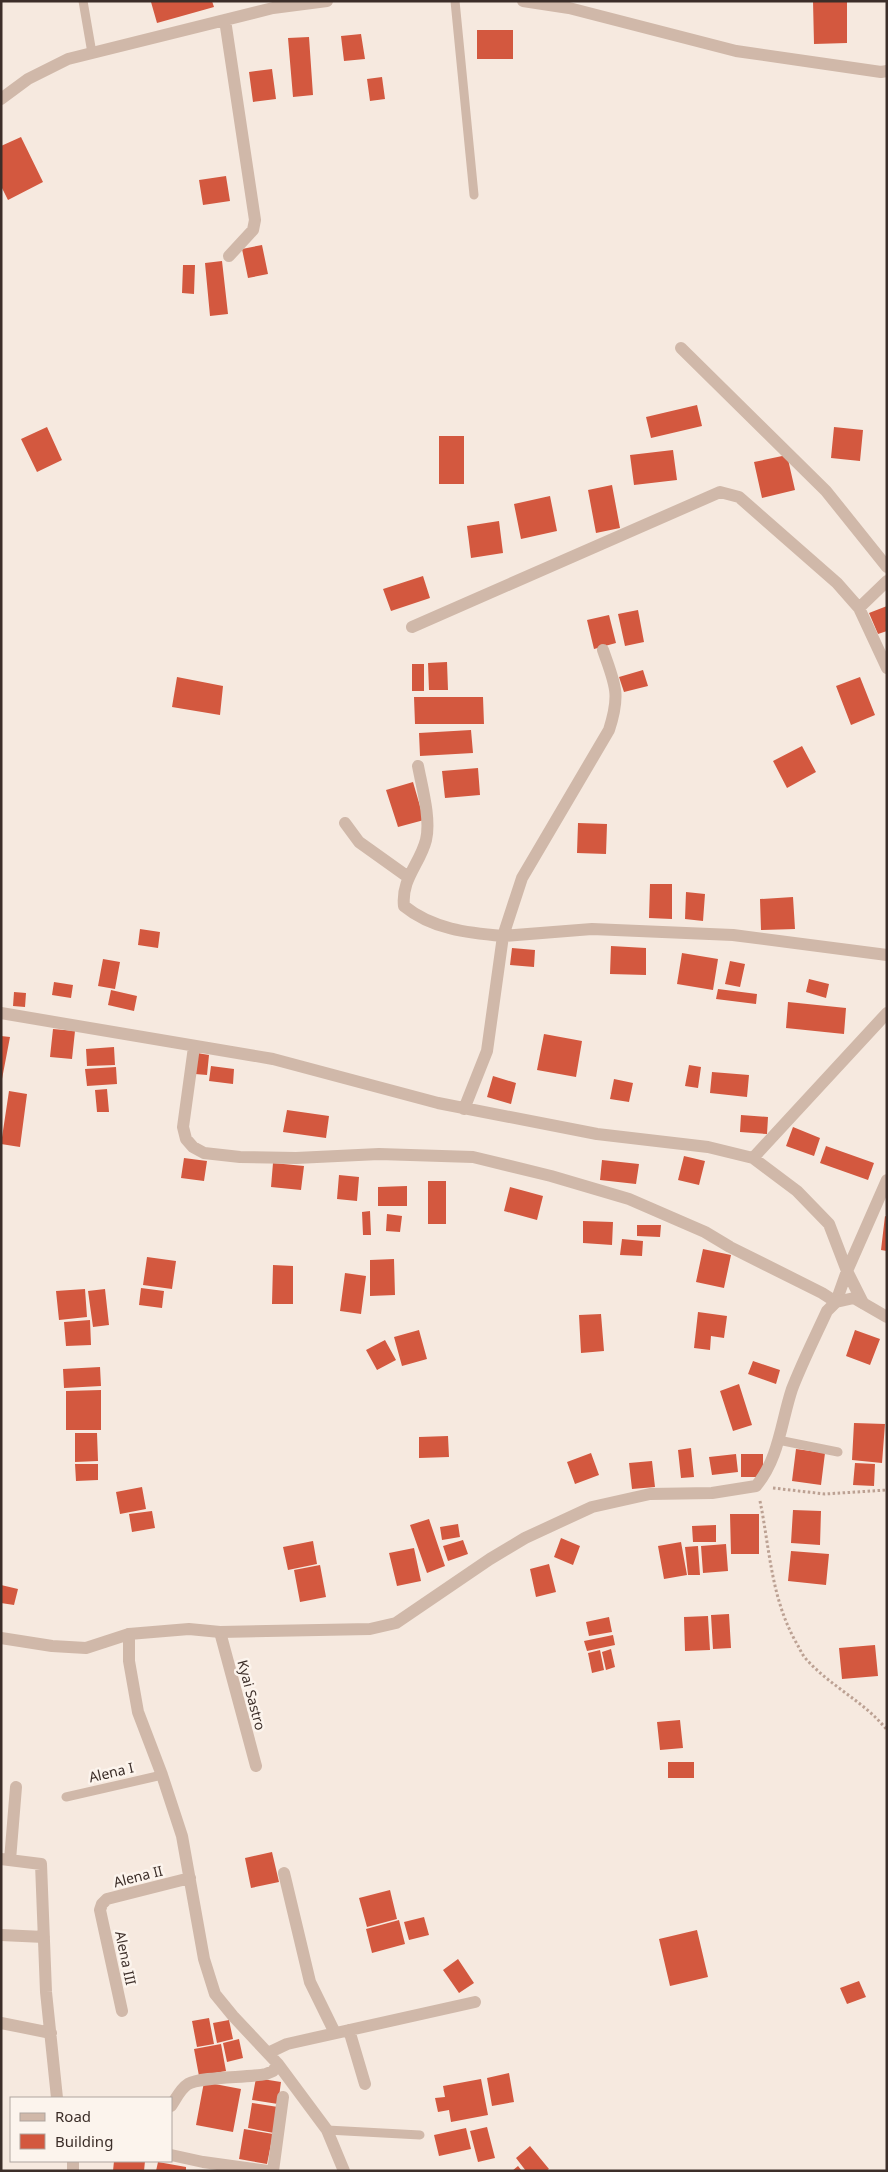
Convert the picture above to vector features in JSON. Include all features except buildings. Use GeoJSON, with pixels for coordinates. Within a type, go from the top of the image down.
{"type":"FeatureCollection","features":[{"type":"Feature","properties":{"kind":"street"},"geometry":{"type":"LineString","coordinates":[[1,99],[28,78],[68,59],[273,8],[328,1]]}},
{"type":"Feature","properties":{"kind":"street"},"geometry":{"type":"LineString","coordinates":[[523,1],[569,8],[736,51],[881,72],[887,71]]}},
{"type":"Feature","properties":{"kind":"street"},"geometry":{"type":"LineString","coordinates":[[225,20],[255,220],[253,230],[230,256]]}},
{"type":"Feature","properties":{"kind":"street"},"geometry":{"type":"LineString","coordinates":[[681,348],[826,491],[887,568]]}},
{"type":"Feature","properties":{"kind":"street"},"geometry":{"type":"LineString","coordinates":[[412,627],[720,492],[739,496],[837,583],[859,608],[887,668]]}},
{"type":"Feature","properties":{"kind":"street"},"geometry":{"type":"LineString","coordinates":[[859,608],[887,581]]}},
{"type":"Feature","properties":{"kind":"street"},"geometry":{"type":"LineString","coordinates":[[464,1108],[487,1051],[503,936],[522,878],[610,730],[616,711],[617,689],[603,650]]}},
{"type":"Feature","properties":{"kind":"street"},"geometry":{"type":"LineString","coordinates":[[418,766],[426,809],[426,840],[408,877],[403,900],[404,906],[413,913],[438,925],[462,932],[503,936],[592,929],[733,935],[887,954]]}},
{"type":"Feature","properties":{"kind":"street"},"geometry":{"type":"LineString","coordinates":[[345,823],[359,842],[408,877]]}},
{"type":"Feature","properties":{"kind":"street"},"geometry":{"type":"LineString","coordinates":[[1,1001],[4,1014],[273,1059],[438,1104],[597,1134],[708,1146],[753,1158],[797,1191],[829,1224],[847,1271],[863,1303]]}},
{"type":"Feature","properties":{"kind":"street"},"geometry":{"type":"LineString","coordinates":[[753,1158],[887,1013]]}},
{"type":"Feature","properties":{"kind":"street"},"geometry":{"type":"LineString","coordinates":[[194,1047],[183,1127],[186,1139],[193,1147],[204,1153],[240,1157],[296,1158],[379,1154],[473,1157],[551,1176],[629,1199],[705,1232],[836,1302],[854,1298],[887,1317]]}},
{"type":"Feature","properties":{"kind":"street"},"geometry":{"type":"LineString","coordinates":[[1,1638],[52,1646],[86,1648],[128,1634],[189,1629],[220,1632],[370,1629],[396,1623],[525,1538],[592,1507],[650,1494],[712,1493],[756,1486],[766,1475],[792,1390],[803,1362],[827,1312],[836,1302],[847,1271],[887,1180]]}},
{"type":"Feature","properties":{"kind":"street","name":"Kyai Sastro"},"geometry":{"type":"LineString","coordinates":[[220,1632],[256,1766]]}},
{"type":"Feature","properties":{"kind":"street"},"geometry":{"type":"LineString","coordinates":[[128,1634],[129,1662],[138,1712],[162,1774],[182,1836],[204,1959],[215,1994],[278,2064],[327,2130],[344,2171]]}},
{"type":"Feature","properties":{"kind":"street"},"geometry":{"type":"LineString","coordinates":[[16,1787],[6,1860],[41,1864],[46,1992],[57,2097]]}},
{"type":"Feature","properties":{"kind":"street"},"geometry":{"type":"LineString","coordinates":[[284,1873],[310,1982],[335,2033]]}},
{"type":"Feature","properties":{"kind":"street","name":"Alena II"},"geometry":{"type":"LineString","coordinates":[[100,1910],[102,1904],[107,1899],[190,1878]]}},
{"type":"Feature","properties":{"kind":"street","name":"Alena III"},"geometry":{"type":"LineString","coordinates":[[100,1910],[122,2011]]}},
{"type":"Feature","properties":{"kind":"street"},"geometry":{"type":"LineString","coordinates":[[1,1935],[44,1937]]}},
{"type":"Feature","properties":{"kind":"street"},"geometry":{"type":"LineString","coordinates":[[268,2053],[287,2044],[475,2002]]}},
{"type":"Feature","properties":{"kind":"street"},"geometry":{"type":"LineString","coordinates":[[1,2022],[51,2033]]}},
{"type":"Feature","properties":{"kind":"street"},"geometry":{"type":"LineString","coordinates":[[349,2030],[365,2084]]}},
{"type":"Feature","properties":{"kind":"street"},"geometry":{"type":"LineString","coordinates":[[172,2104],[178,2094],[188,2084],[266,2074],[273,2071],[278,2064]]}},
{"type":"Feature","properties":{"kind":"street"},"geometry":{"type":"LineString","coordinates":[[273,2171],[283,2097]]}},
{"type":"Feature","properties":{"kind":"street"},"geometry":{"type":"LineString","coordinates":[[172,2155],[202,2166],[268,2171]]}},
{"type":"Feature","properties":{"kind":"lane"},"geometry":{"type":"LineString","coordinates":[[83,1],[92,53]]}},
{"type":"Feature","properties":{"kind":"lane"},"geometry":{"type":"LineString","coordinates":[[455,1],[474,195]]}},
{"type":"Feature","properties":{"kind":"lane"},"geometry":{"type":"LineString","coordinates":[[778,1440],[838,1452]]}},
{"type":"Feature","properties":{"kind":"lane","name":"Alena I"},"geometry":{"type":"LineString","coordinates":[[66,1797],[162,1774]]}},
{"type":"Feature","properties":{"kind":"lane"},"geometry":{"type":"LineString","coordinates":[[327,2130],[420,2135]]}},
{"type":"Feature","properties":{"kind":"path"},"geometry":{"type":"LineString","coordinates":[[887,1490],[825,1494],[756,1486],[772,1577],[786,1625],[806,1659],[836,1687],[881,1722],[887,1730]]}}]}
